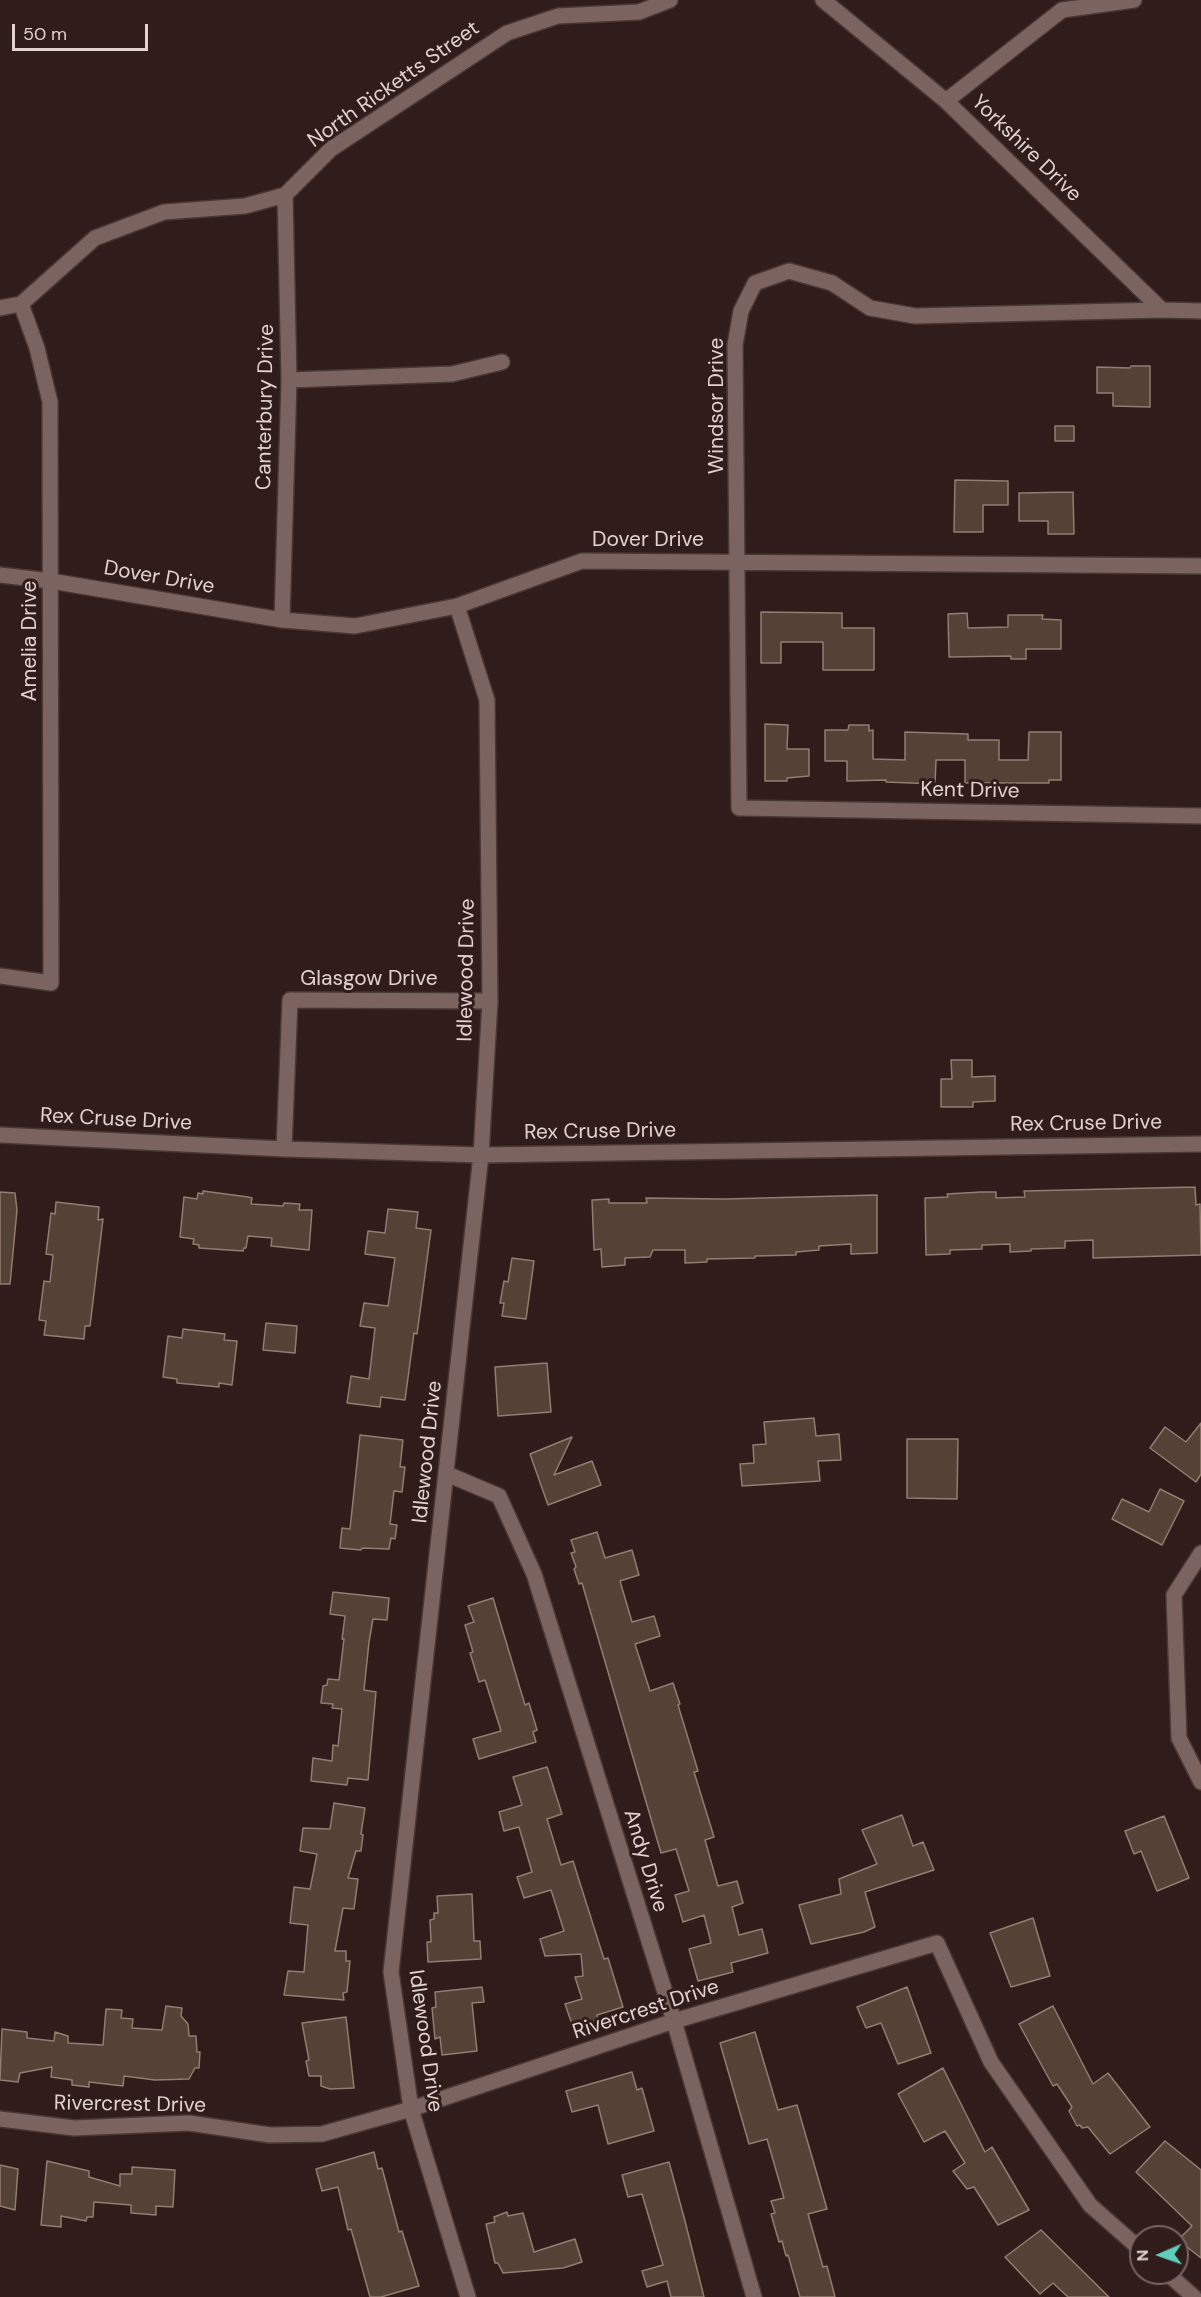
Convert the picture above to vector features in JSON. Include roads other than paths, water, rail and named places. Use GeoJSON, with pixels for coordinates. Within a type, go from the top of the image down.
{"type":"FeatureCollection","features":[{"type":"Feature","properties":{"kind":"street","name":"North Ricketts Street"},"geometry":{"type":"LineString","coordinates":[[21,304],[95,238],[164,212],[245,206],[285,195],[331,149],[507,33],[558,16],[639,12],[670,0]]}},
{"type":"Feature","properties":{"kind":"street","name":"Yorkshire Drive"},"geometry":{"type":"LineString","coordinates":[[823,0],[946,101],[1162,310]]}},
{"type":"Feature","properties":{"kind":"street"},"geometry":{"type":"LineString","coordinates":[[946,101],[1062,10],[1134,0]]}},
{"type":"Feature","properties":{"kind":"street","name":"Canterbury Drive"},"geometry":{"type":"LineString","coordinates":[[282,620],[289,380],[285,195]]}},
{"type":"Feature","properties":{"kind":"street","name":"Windsor Drive"},"geometry":{"type":"LineString","coordinates":[[739,808],[739,561],[735,345],[741,311],[755,283],[789,271],[832,284],[870,308],[915,316],[1162,310]]}},
{"type":"Feature","properties":{"kind":"street"},"geometry":{"type":"LineString","coordinates":[[0,308],[21,304]]}},
{"type":"Feature","properties":{"kind":"street","name":"Amelia Drive"},"geometry":{"type":"LineString","coordinates":[[0,976],[51,983],[50,402],[37,348],[21,304]]}},
{"type":"Feature","properties":{"kind":"street"},"geometry":{"type":"LineString","coordinates":[[1162,310],[1201,311]]}},
{"type":"Feature","properties":{"kind":"street"},"geometry":{"type":"LineString","coordinates":[[289,380],[452,374],[502,362]]}},
{"type":"Feature","properties":{"kind":"street","name":"Dover Drive"},"geometry":{"type":"LineString","coordinates":[[0,575],[51,581],[282,620],[355,626],[457,606],[582,561],[1201,566]]}},
{"type":"Feature","properties":{"kind":"street","name":"Idlewood Drive"},"geometry":{"type":"LineString","coordinates":[[457,606],[487,700],[490,1001],[481,1155],[392,1972],[411,2109],[468,2297]]}},
{"type":"Feature","properties":{"kind":"street","name":"Kent Drive"},"geometry":{"type":"LineString","coordinates":[[739,808],[1201,816]]}},
{"type":"Feature","properties":{"kind":"street","name":"Glasgow Drive"},"geometry":{"type":"LineString","coordinates":[[284,1149],[290,1000],[490,1001]]}},
{"type":"Feature","properties":{"kind":"street","name":"Rex Cruse Drive"},"geometry":{"type":"LineString","coordinates":[[0,1135],[284,1149],[481,1155],[1201,1143]]}},
{"type":"Feature","properties":{"kind":"street","name":"Andy Drive"},"geometry":{"type":"LineString","coordinates":[[447,1474],[499,1496],[534,1574],[674,2021],[754,2297]]}},
{"type":"Feature","properties":{"kind":"street"},"geometry":{"type":"LineString","coordinates":[[1201,1554],[1174,1595],[1179,1738],[1201,1782]]}},
{"type":"Feature","properties":{"kind":"street","name":"Rivercrest Drive"},"geometry":{"type":"LineString","coordinates":[[0,2119],[74,2128],[189,2123],[270,2135],[322,2134],[411,2109],[674,2021],[937,1943],[991,2062],[1090,2205],[1129,2239]]}},
{"type":"Feature","properties":{"kind":"street"},"geometry":{"type":"LineString","coordinates":[[1180,2285],[1194,2297]]}}]}
